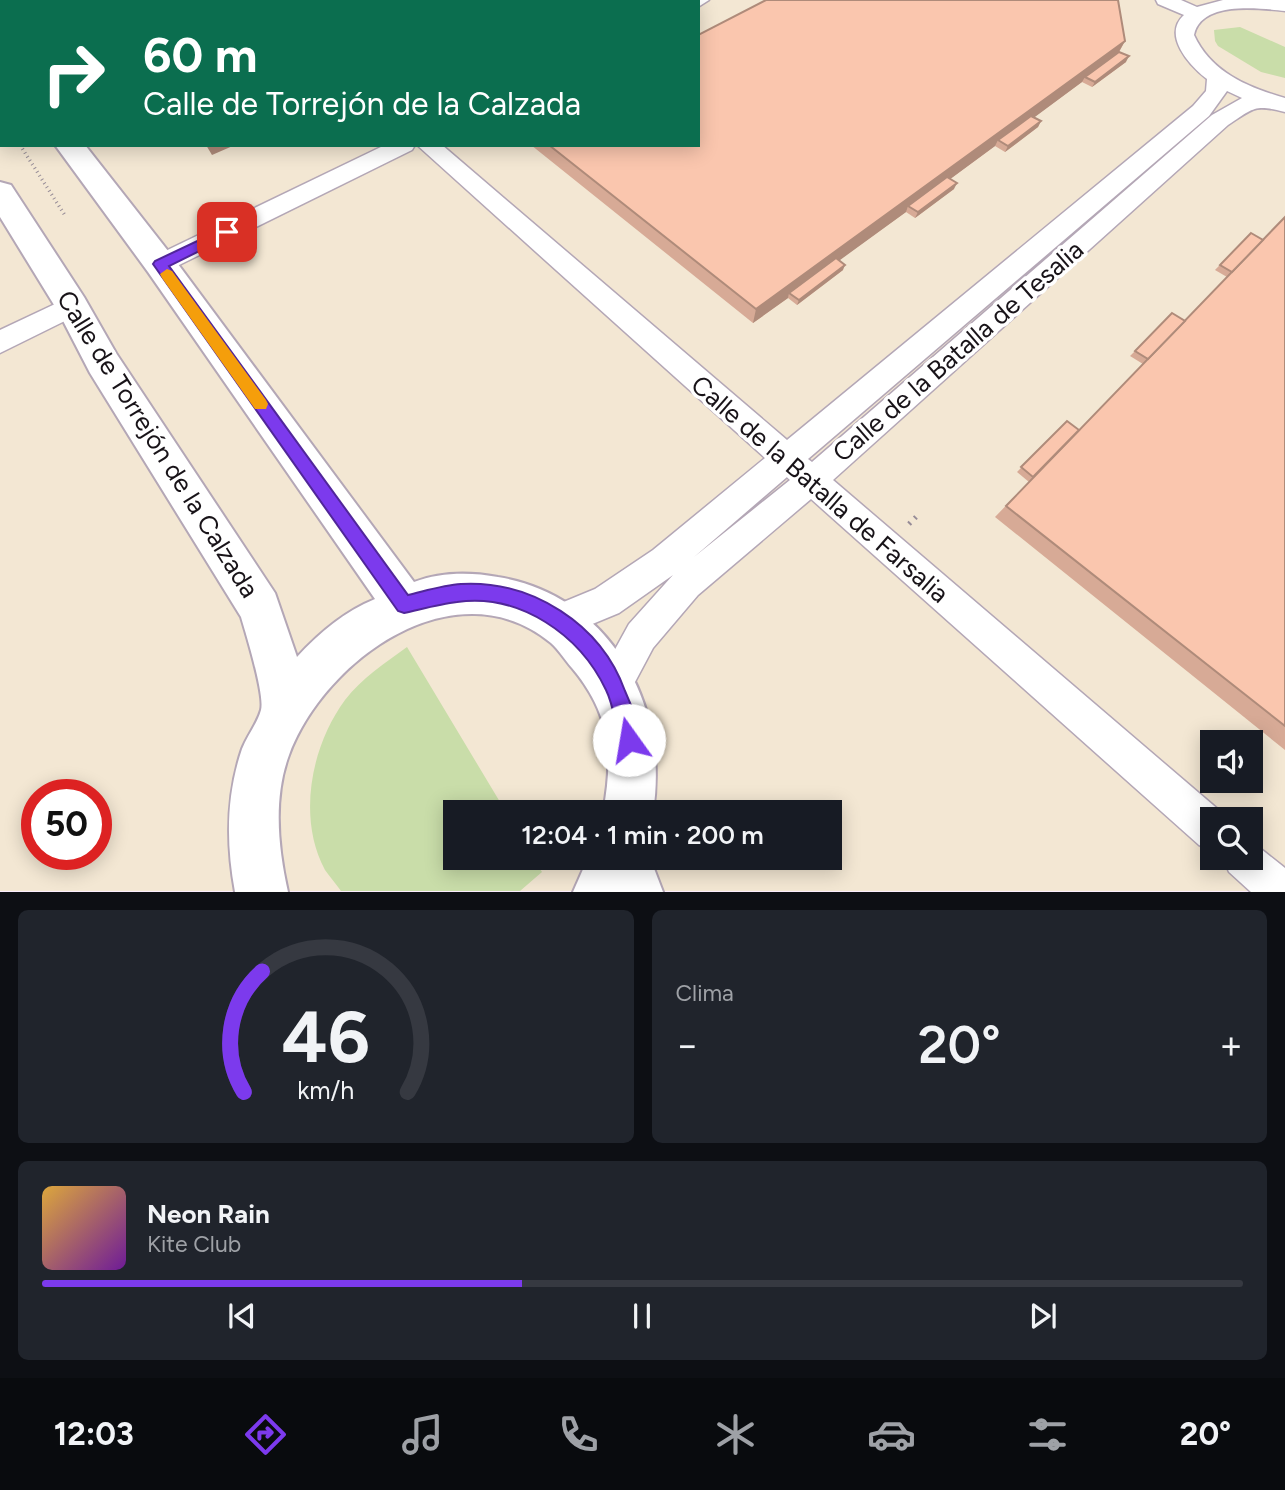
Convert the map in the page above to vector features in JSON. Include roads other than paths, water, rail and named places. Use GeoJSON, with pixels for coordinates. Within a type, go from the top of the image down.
{"type":"FeatureCollection","features":[{"type":"Feature","properties":{"kind":"main road"},"geometry":{"type":"LineString","coordinates":[[71,147],[160,264],[404,604]]}},
{"type":"Feature","properties":{"kind":"main road","name":"Calle de Torrejón de la Calzada"},"geometry":{"type":"LineString","coordinates":[[0,192],[72,306],[103,363],[260,608],[274,654],[285,710]]}},
{"type":"Feature","properties":{"kind":"main road"},"geometry":{"type":"LineString","coordinates":[[251,882],[257,783],[268,745],[285,710],[304,681],[334,649],[377,618],[404,604],[459,593],[486,593],[513,598],[538,607],[561,621],[591,648],[614,684],[627,720],[632,760],[629,800]]}},
{"type":"Feature","properties":{"kind":"main road"},"geometry":{"type":"LineString","coordinates":[[599,891],[609,870]]}},
{"type":"Feature","properties":{"kind":"main road"},"geometry":{"type":"LineString","coordinates":[[628,870],[636,891]]}},
{"type":"Feature","properties":{"kind":"street"},"geometry":{"type":"LineString","coordinates":[[1165,0],[1195,13]]}},
{"type":"Feature","properties":{"kind":"street"},"geometry":{"type":"LineString","coordinates":[[1275,102],[1217,76],[1202,64],[1186,41],[1185,30],[1195,13],[1220,3],[1237,1],[1285,5]]}},
{"type":"Feature","properties":{"kind":"street","name":"Calle de la Batalla de Tesalia"},"geometry":{"type":"LineString","coordinates":[[561,621],[607,601],[665,561],[1201,111],[1216,92],[1217,76]]}},
{"type":"Feature","properties":{"kind":"street","name":"Calle de la Batalla de Tesalia"},"geometry":{"type":"LineString","coordinates":[[614,684],[641,636],[686,584],[812,480],[1220,120],[1245,104],[1275,102]]}},
{"type":"Feature","properties":{"kind":"street"},"geometry":{"type":"LineString","coordinates":[[160,264],[400,147]]}},
{"type":"Feature","properties":{"kind":"street","name":"Calle de la Batalla de Farsalia"},"geometry":{"type":"LineString","coordinates":[[430,147],[1200,820]]}},
{"type":"Feature","properties":{"kind":"street"},"geometry":{"type":"LineString","coordinates":[[0,342],[72,306]]}},
{"type":"Feature","properties":{"kind":"street"},"geometry":{"type":"LineString","coordinates":[[1257,870],[1282,891]]}}]}
